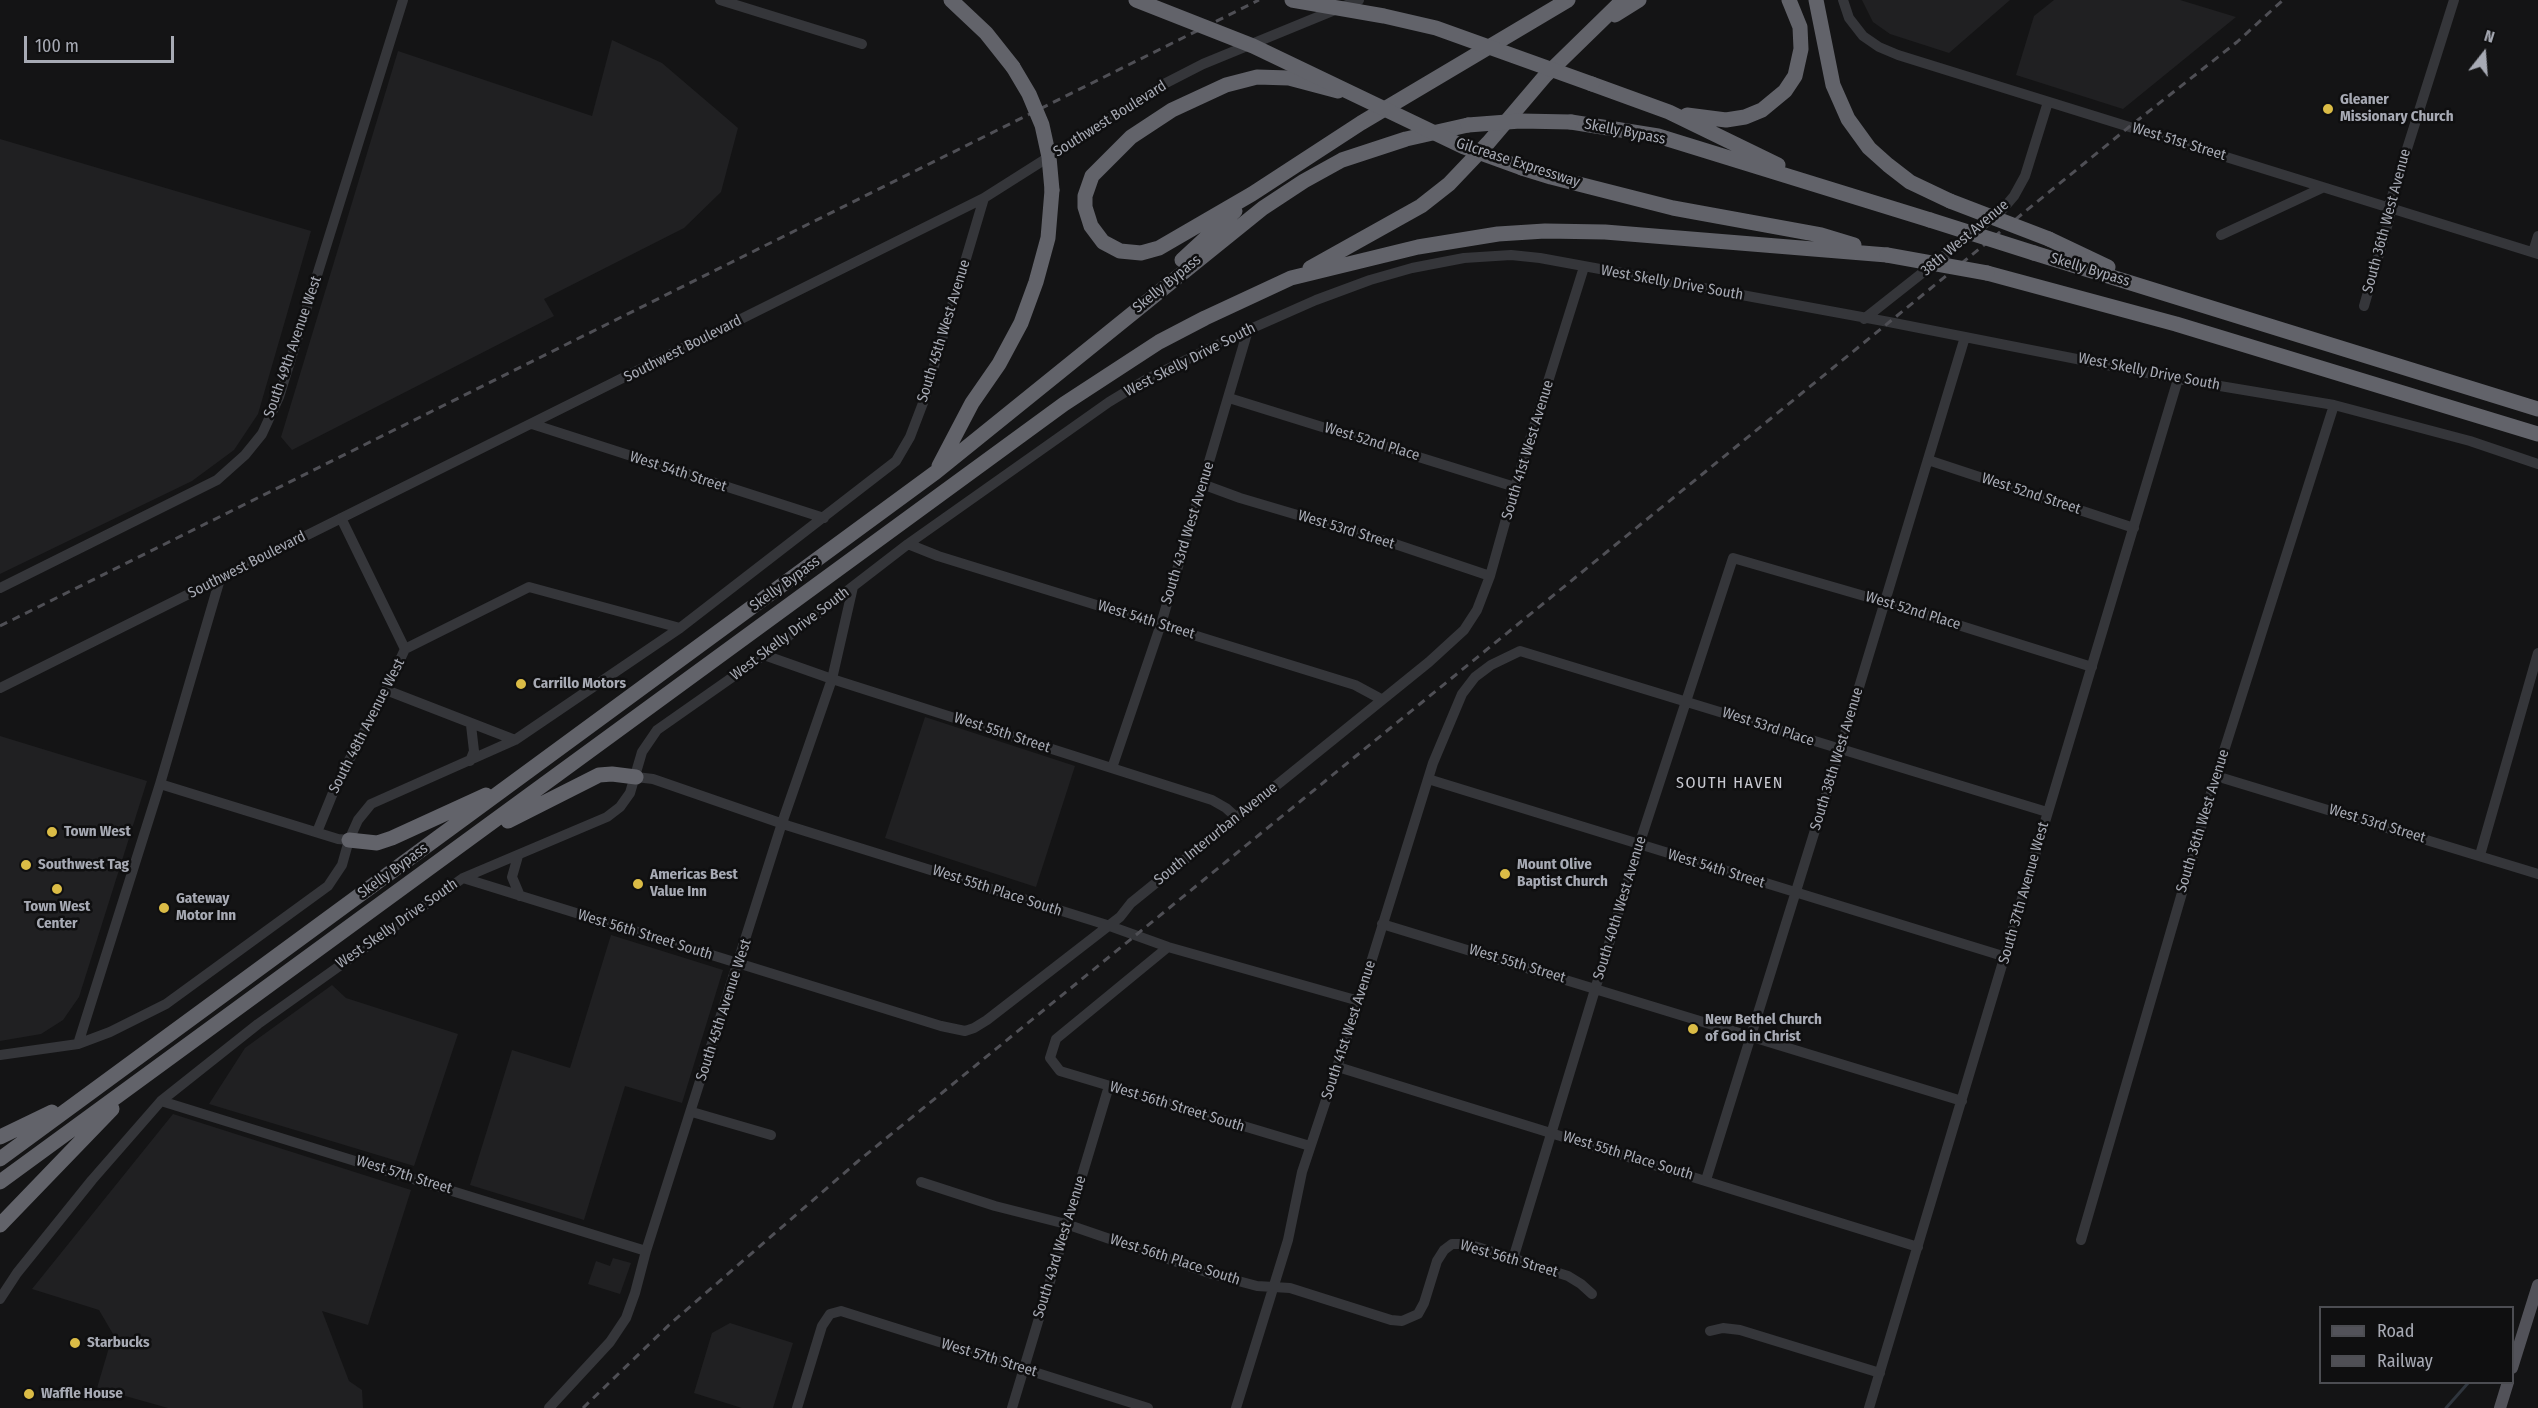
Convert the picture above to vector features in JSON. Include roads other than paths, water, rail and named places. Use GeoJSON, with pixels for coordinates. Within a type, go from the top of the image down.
{"type":"FeatureCollection","features":[{"type":"Feature","properties":{"kind":"highway"},"geometry":{"type":"LineString","coordinates":[[936,472],[972,403],[999,364],[1020,322],[1036,282],[1048,238],[1052,190],[1049,157],[1042,125],[1029,94],[1013,67],[986,33],[951,0]]}},
{"type":"Feature","properties":{"kind":"highway","name":"Gilcrease Expressway"},"geometry":{"type":"LineString","coordinates":[[1136,0],[1243,42],[1464,147],[1522,168],[1673,208],[1821,235],[1887,255]]}},
{"type":"Feature","properties":{"kind":"highway"},"geometry":{"type":"LineString","coordinates":[[1292,0],[1384,16],[1436,28],[1670,112],[1819,185]]}},
{"type":"Feature","properties":{"kind":"highway"},"geometry":{"type":"LineString","coordinates":[[1358,97],[1274,76],[1226,85],[1188,102],[1131,137],[1092,176],[1085,207],[1091,226],[1103,242],[1120,250],[1141,253],[1159,248],[1252,194],[1342,135],[1568,0]]}},
{"type":"Feature","properties":{"kind":"highway"},"geometry":{"type":"LineString","coordinates":[[1291,278],[1421,206],[1449,184],[1488,143],[1545,76],[1623,0]]}},
{"type":"Feature","properties":{"kind":"highway"},"geometry":{"type":"LineString","coordinates":[[1590,31],[1639,0]]}},
{"type":"Feature","properties":{"kind":"highway"},"geometry":{"type":"LineString","coordinates":[[1670,112],[1726,120],[1754,113],[1775,101],[1795,76],[1799,60],[1800,27],[1789,0]]}},
{"type":"Feature","properties":{"kind":"highway"},"geometry":{"type":"LineString","coordinates":[[1816,0],[1833,85],[1848,119],[1869,148],[1888,165],[1910,182],[1950,201],[2049,239],[2157,290]]}},
{"type":"Feature","properties":{"kind":"highway","name":"Skelly Bypass"},"geometry":{"type":"LineString","coordinates":[[0,1159],[936,472],[1110,329],[1263,208],[1342,160],[1383,145],[1468,125],[1520,121],[1571,122],[1658,136],[2538,409]]}},
{"type":"Feature","properties":{"kind":"highway"},"geometry":{"type":"LineString","coordinates":[[1110,329],[1252,194]]}},
{"type":"Feature","properties":{"kind":"highway","name":"Skelly Bypass"},"geometry":{"type":"LineString","coordinates":[[0,1182],[1064,404],[1159,342],[1291,278],[1450,240],[1545,231],[1605,232],[1887,255],[1987,273],[2176,324],[2538,434]]}},
{"type":"Feature","properties":{"kind":"highway"},"geometry":{"type":"LineString","coordinates":[[2505,399],[2538,403]]}},
{"type":"Feature","properties":{"kind":"highway"},"geometry":{"type":"LineString","coordinates":[[468,842],[599,775],[636,777]]}},
{"type":"Feature","properties":{"kind":"highway"},"geometry":{"type":"LineString","coordinates":[[349,840],[377,843],[392,838],[513,782]]}},
{"type":"Feature","properties":{"kind":"highway"},"geometry":{"type":"LineString","coordinates":[[0,1225],[142,1078]]}},
{"type":"Feature","properties":{"kind":"highway"},"geometry":{"type":"LineString","coordinates":[[0,1137],[84,1097]]}},
{"type":"Feature","properties":{"kind":"main road"},"geometry":{"type":"LineString","coordinates":[[2514,1362],[2538,1285]]}},
{"type":"Feature","properties":{"kind":"main road"},"geometry":{"type":"LineString","coordinates":[[2500,1408],[2508,1384]]}},
{"type":"Feature","properties":{"kind":"street","name":"South 49th Avenue West"},"geometry":{"type":"LineString","coordinates":[[0,588],[217,480],[246,455],[262,434],[279,397],[403,0]]}},
{"type":"Feature","properties":{"kind":"street"},"geometry":{"type":"LineString","coordinates":[[720,0],[862,44]]}},
{"type":"Feature","properties":{"kind":"street","name":"Southwest Boulevard"},"geometry":{"type":"LineString","coordinates":[[0,688],[984,198],[1164,84],[1228,54],[1359,0]]}},
{"type":"Feature","properties":{"kind":"street","name":"West 51st Street"},"geometry":{"type":"LineString","coordinates":[[1843,0],[1849,18],[1863,36],[1898,56],[2535,253]]}},
{"type":"Feature","properties":{"kind":"street","name":"South 36th West Avenue"},"geometry":{"type":"LineString","coordinates":[[2364,306],[2390,216],[2389,206],[2454,0]]}},
{"type":"Feature","properties":{"kind":"street","name":"38th West Avenue"},"geometry":{"type":"LineString","coordinates":[[1864,319],[2002,210],[2014,196],[2025,176],[2048,102]]}},
{"type":"Feature","properties":{"kind":"street"},"geometry":{"type":"LineString","coordinates":[[2221,235],[2322,188]]}},
{"type":"Feature","properties":{"kind":"street","name":"South 45th West Avenue"},"geometry":{"type":"LineString","coordinates":[[824,518],[896,461],[910,437],[923,403],[984,198]]}},
{"type":"Feature","properties":{"kind":"street"},"geometry":{"type":"LineString","coordinates":[[2535,253],[2538,236]]}},
{"type":"Feature","properties":{"kind":"street","name":"West Skelly Drive South"},"geometry":{"type":"LineString","coordinates":[[0,1299],[21,1268],[92,1180],[161,1101],[258,1024],[463,878],[607,817],[620,807],[636,777],[642,753],[657,730],[764,654],[908,544],[1109,402],[1147,380],[1248,330],[1347,288],[1436,263],[1511,255],[1965,337],[2178,379],[2334,405],[2470,441],[2538,464]]}},
{"type":"Feature","properties":{"kind":"street","name":"South 41st West Avenue"},"geometry":{"type":"LineString","coordinates":[[1464,630],[1477,610],[1490,576],[1515,486],[1584,267]]}},
{"type":"Feature","properties":{"kind":"street","name":"South 43rd West Avenue"},"geometry":{"type":"LineString","coordinates":[[1112,768],[1161,624],[1248,330]]}},
{"type":"Feature","properties":{"kind":"street","name":"South 38th West Avenue"},"geometry":{"type":"LineString","coordinates":[[1706,1180],[1796,894],[1965,337]]}},
{"type":"Feature","properties":{"kind":"street","name":"South 37th Avenue West"},"geometry":{"type":"LineString","coordinates":[[1869,1408],[2178,379]]}},
{"type":"Feature","properties":{"kind":"street","name":"West 52nd Place"},"geometry":{"type":"LineString","coordinates":[[1229,398],[1515,486]]}},
{"type":"Feature","properties":{"kind":"street","name":"South 36th West Avenue"},"geometry":{"type":"LineString","coordinates":[[2080,1240],[2216,776],[2334,405]]}},
{"type":"Feature","properties":{"kind":"street","name":"West 54th Street"},"geometry":{"type":"LineString","coordinates":[[532,424],[824,518]]}},
{"type":"Feature","properties":{"kind":"street","name":"West 52nd Street"},"geometry":{"type":"LineString","coordinates":[[1928,460],[2134,528]]}},
{"type":"Feature","properties":{"kind":"street","name":"West 53rd Street"},"geometry":{"type":"LineString","coordinates":[[1202,484],[1490,576]]}},
{"type":"Feature","properties":{"kind":"street"},"geometry":{"type":"LineString","coordinates":[[341,518],[405,649]]}},
{"type":"Feature","properties":{"kind":"street"},"geometry":{"type":"LineString","coordinates":[[0,1055],[78,1044],[110,1032],[166,1004],[321,891],[340,870],[358,820],[371,804],[515,740],[680,628],[824,518]]}},
{"type":"Feature","properties":{"kind":"street","name":"West 54th Street"},"geometry":{"type":"LineString","coordinates":[[908,544],[938,556],[1355,685],[1381,699]]}},
{"type":"Feature","properties":{"kind":"street","name":"West 52nd Place"},"geometry":{"type":"LineString","coordinates":[[1733,558],[1885,602],[2092,668]]}},
{"type":"Feature","properties":{"kind":"street","name":"South 40th West Avenue"},"geometry":{"type":"LineString","coordinates":[[1513,1259],[1639,845],[1733,558]]}},
{"type":"Feature","properties":{"kind":"street"},"geometry":{"type":"LineString","coordinates":[[78,1044],[160,784],[220,579]]}},
{"type":"Feature","properties":{"kind":"street","name":"South 48th Avenue West"},"geometry":{"type":"LineString","coordinates":[[316,832],[337,783],[405,649],[530,586],[680,628]]}},
{"type":"Feature","properties":{"kind":"street","name":"South 45th Avenue West"},"geometry":{"type":"LineString","coordinates":[[549,1408],[580,1376],[621,1326],[635,1293],[646,1251],[782,823],[832,679],[853,587]]}},
{"type":"Feature","properties":{"kind":"street","name":"South Interurban Avenue"},"geometry":{"type":"LineString","coordinates":[[964,1031],[987,1020],[1107,925],[1236,817],[1430,662],[1464,630]]}},
{"type":"Feature","properties":{"kind":"street","name":"West 53rd Place"},"geometry":{"type":"LineString","coordinates":[[1491,665],[1520,651],[2047,812]]}},
{"type":"Feature","properties":{"kind":"street"},"geometry":{"type":"LineString","coordinates":[[2480,855],[2538,653]]}},
{"type":"Feature","properties":{"kind":"street","name":"West 55th Street"},"geometry":{"type":"LineString","coordinates":[[764,654],[832,679],[1212,800],[1236,817]]}},
{"type":"Feature","properties":{"kind":"street","name":"South 41st West Avenue"},"geometry":{"type":"LineString","coordinates":[[1236,1408],[1288,1240],[1293,1206],[1310,1146],[1338,1067],[1442,738],[1462,694],[1475,677],[1491,665]]}},
{"type":"Feature","properties":{"kind":"street"},"geometry":{"type":"LineString","coordinates":[[386,690],[471,725],[515,740]]}},
{"type":"Feature","properties":{"kind":"street"},"geometry":{"type":"LineString","coordinates":[[470,761],[474,751],[471,725]]}},
{"type":"Feature","properties":{"kind":"street","name":"West 53rd Street"},"geometry":{"type":"LineString","coordinates":[[2216,776],[2538,874]]}},
{"type":"Feature","properties":{"kind":"street","name":"West 55th Place South"},"geometry":{"type":"LineString","coordinates":[[636,777],[653,779],[782,823],[1107,925],[1168,947],[1359,1001]]}},
{"type":"Feature","properties":{"kind":"street","name":"West 54th Street"},"geometry":{"type":"LineString","coordinates":[[1428,779],[2006,957]]}},
{"type":"Feature","properties":{"kind":"street"},"geometry":{"type":"LineString","coordinates":[[160,784],[349,840]]}},
{"type":"Feature","properties":{"kind":"street"},"geometry":{"type":"LineString","coordinates":[[518,856],[512,877],[520,896]]}},
{"type":"Feature","properties":{"kind":"street","name":"West 56th Street South"},"geometry":{"type":"LineString","coordinates":[[463,878],[941,1026],[964,1031]]}},
{"type":"Feature","properties":{"kind":"street","name":"West 55th Street"},"geometry":{"type":"LineString","coordinates":[[1382,924],[1962,1101]]}},
{"type":"Feature","properties":{"kind":"street","name":"West 56th Street South"},"geometry":{"type":"LineString","coordinates":[[1168,947],[1056,1039],[1050,1058],[1060,1071],[1310,1146]]}},
{"type":"Feature","properties":{"kind":"street","name":"West 55th Place South"},"geometry":{"type":"LineString","coordinates":[[1338,1067],[1918,1247]]}},
{"type":"Feature","properties":{"kind":"street","name":"South 43rd West Avenue"},"geometry":{"type":"LineString","coordinates":[[1012,1408],[1109,1086]]}},
{"type":"Feature","properties":{"kind":"street","name":"West 57th Street"},"geometry":{"type":"LineString","coordinates":[[161,1101],[646,1251]]}},
{"type":"Feature","properties":{"kind":"street"},"geometry":{"type":"LineString","coordinates":[[692,1112],[771,1135]]}},
{"type":"Feature","properties":{"kind":"street","name":"West 56th Place South"},"geometry":{"type":"LineString","coordinates":[[921,1182],[1066,1224],[1212,1274],[1257,1286],[1290,1288],[1391,1320],[1411,1318],[1418,1314],[1424,1303]]}},
{"type":"Feature","properties":{"kind":"street","name":"West 56th Street"},"geometry":{"type":"LineString","coordinates":[[1424,1303],[1437,1261],[1444,1250],[1452,1244],[1468,1244],[1568,1276],[1592,1294]]}},
{"type":"Feature","properties":{"kind":"street","name":"West 57th Street"},"geometry":{"type":"LineString","coordinates":[[797,1408],[822,1326],[830,1314],[841,1311],[1149,1408]]}},
{"type":"Feature","properties":{"kind":"street"},"geometry":{"type":"LineString","coordinates":[[1710,1331],[1723,1328],[1740,1330],[1880,1373]]}},
{"type":"Feature","properties":{"kind":"waterway"},"geometry":{"type":"LineString","coordinates":[[2446,1408],[2467,1384]]}},
{"type":"Feature","properties":{"kind":"railway"},"geometry":{"type":"LineString","coordinates":[[0,626],[1259,0]]}},
{"type":"Feature","properties":{"kind":"railway"},"geometry":{"type":"LineString","coordinates":[[583,1408],[670,1324],[857,1162],[2129,127],[2237,42],[2283,0]]}},
{"type":"Feature","properties":{"kind":"place","name":"Gleaner Missionary Church"},"geometry":{"type":"Point","coordinates":[2328,109]}},
{"type":"Feature","properties":{"kind":"place","name":"Carrillo Motors"},"geometry":{"type":"Point","coordinates":[521,684]}},
{"type":"Feature","properties":{"kind":"place","name":"Town West"},"geometry":{"type":"Point","coordinates":[52,832]}},
{"type":"Feature","properties":{"kind":"place","name":"Southwest Tag"},"geometry":{"type":"Point","coordinates":[26,865]}},
{"type":"Feature","properties":{"kind":"place","name":"Mount Olive Baptist Church"},"geometry":{"type":"Point","coordinates":[1505,874]}},
{"type":"Feature","properties":{"kind":"place","name":"Americas Best Value Inn"},"geometry":{"type":"Point","coordinates":[638,884]}},
{"type":"Feature","properties":{"kind":"place","name":"Town West Center"},"geometry":{"type":"Point","coordinates":[57,889]}},
{"type":"Feature","properties":{"kind":"place","name":"Gateway Motor Inn"},"geometry":{"type":"Point","coordinates":[164,908]}},
{"type":"Feature","properties":{"kind":"place","name":"New Bethel Church of God in Christ"},"geometry":{"type":"Point","coordinates":[1693,1029]}},
{"type":"Feature","properties":{"kind":"place","name":"Starbucks"},"geometry":{"type":"Point","coordinates":[75,1343]}},
{"type":"Feature","properties":{"kind":"place","name":"Waffle House"},"geometry":{"type":"Point","coordinates":[29,1394]}},
{"type":"Feature","properties":{"kind":"district","name":"SOUTH HAVEN"},"geometry":{"type":"Point","coordinates":[1730,784]}}]}
